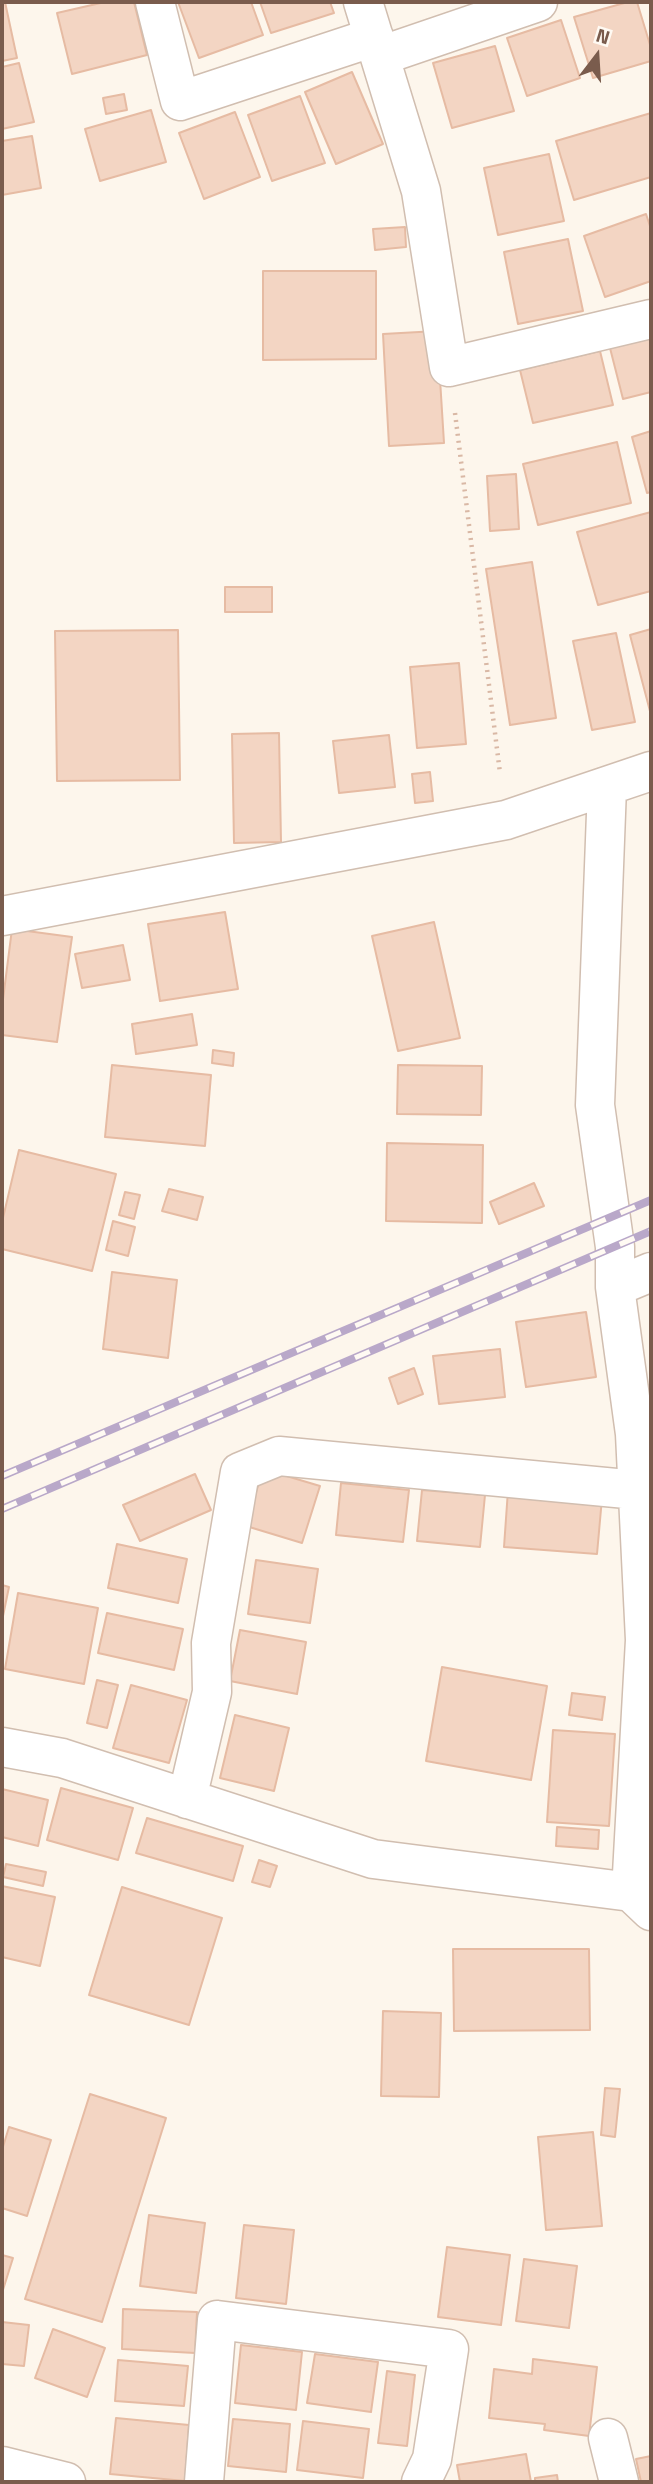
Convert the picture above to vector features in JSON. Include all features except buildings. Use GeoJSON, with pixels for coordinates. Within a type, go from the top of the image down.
{"type":"FeatureCollection","features":[{"type":"Feature","properties":{"kind":"street"},"geometry":{"type":"LineString","coordinates":[[155,2],[180,101],[372,31],[538,2]]}},
{"type":"Feature","properties":{"kind":"street"},"geometry":{"type":"LineString","coordinates":[[372,31],[421,191],[449,367],[651,319]]}},
{"type":"Feature","properties":{"kind":"street"},"geometry":{"type":"LineString","coordinates":[[2,916],[506,820],[651,771]]}},
{"type":"Feature","properties":{"kind":"street"},"geometry":{"type":"LineString","coordinates":[[2,1747],[62,1758],[373,1859],[641,1902],[644,1490],[615,1287],[615,1247],[595,1105],[607,787]]}},
{"type":"Feature","properties":{"kind":"street"},"geometry":{"type":"LineString","coordinates":[[615,1287],[651,1272]]}},
{"type":"Feature","properties":{"kind":"street"},"geometry":{"type":"LineString","coordinates":[[187,1798],[212,1692],[211,1643],[240,1472],[279,1456],[644,1490]]}},
{"type":"Feature","properties":{"kind":"street"},"geometry":{"type":"LineString","coordinates":[[204,2482],[217,2320],[449,2349],[432,2459],[421,2482]]}},
{"type":"Feature","properties":{"kind":"street"},"geometry":{"type":"LineString","coordinates":[[608,2438],[618,2482]]}},
{"type":"Feature","properties":{"kind":"street"},"geometry":{"type":"LineString","coordinates":[[2,2466],[48,2480]]}},
{"type":"Feature","properties":{"kind":"path"},"geometry":{"type":"LineString","coordinates":[[449,367],[506,820]]}},
{"type":"Feature","properties":{"kind":"railway"},"geometry":{"type":"LineString","coordinates":[[2,1476],[651,1200]]}},
{"type":"Feature","properties":{"kind":"railway"},"geometry":{"type":"LineString","coordinates":[[2,1509],[651,1231]]}}]}
